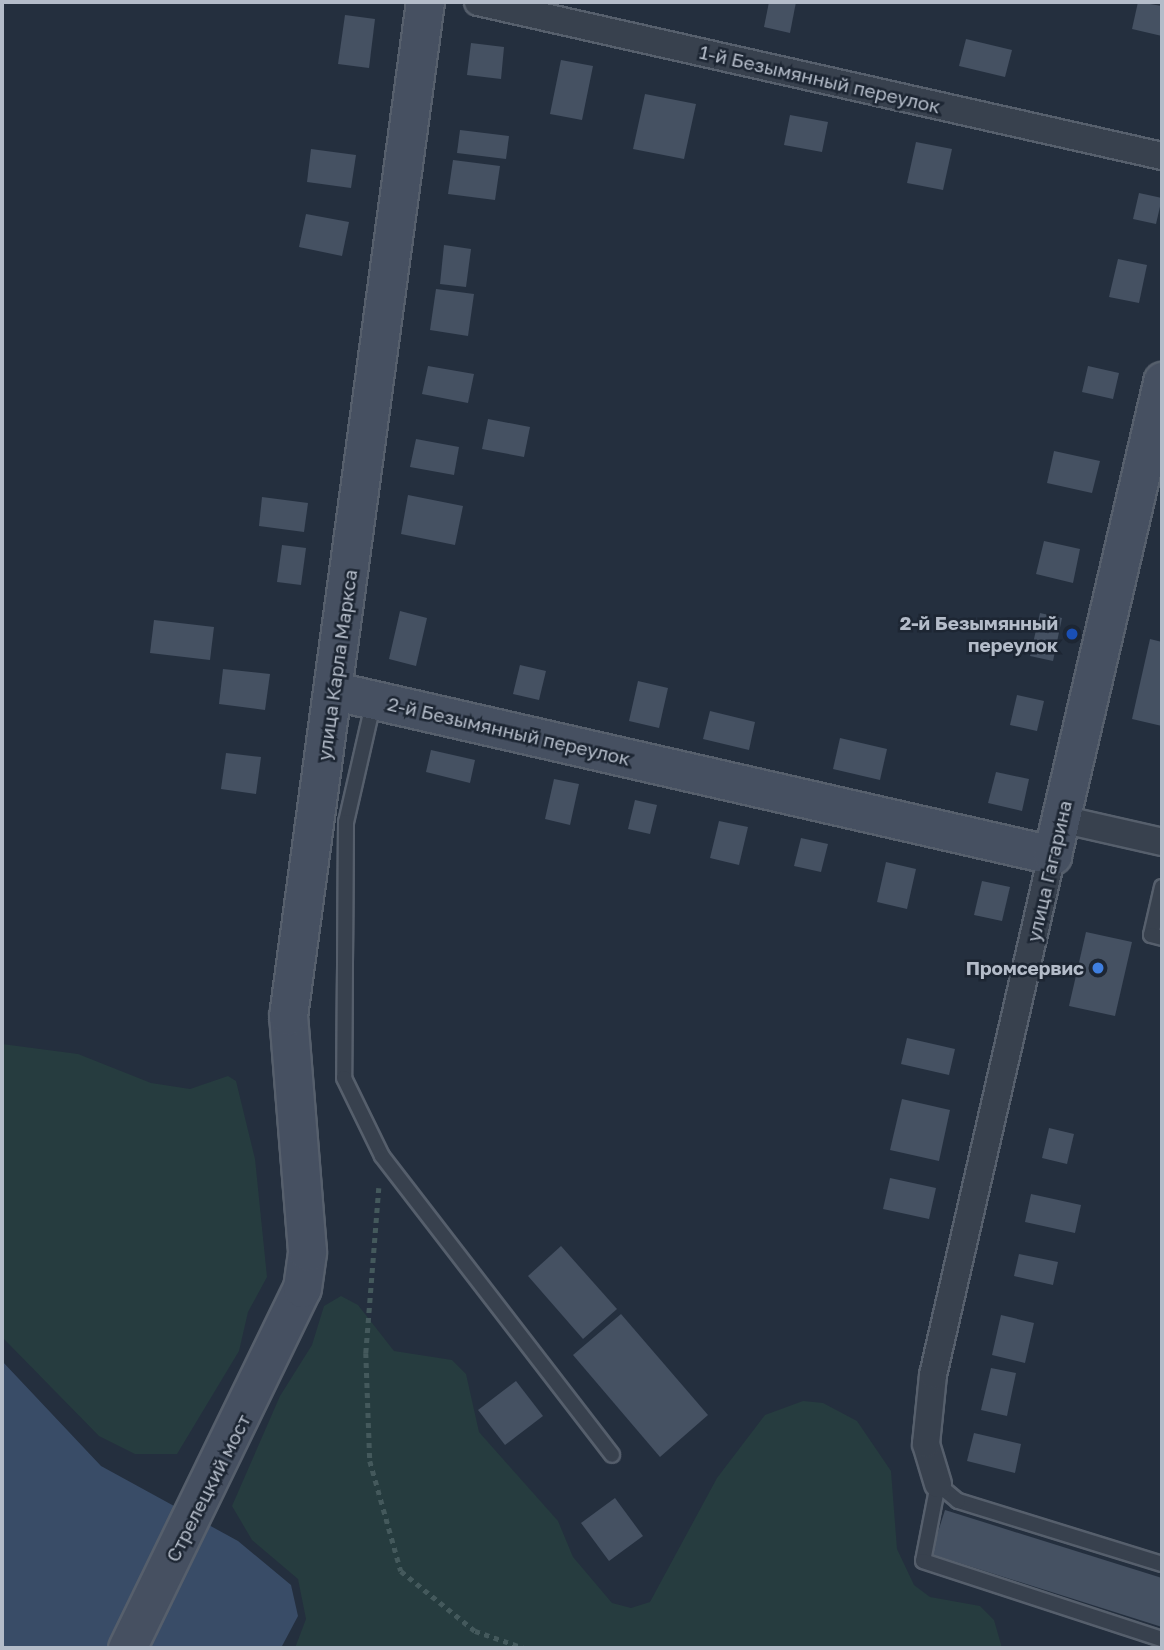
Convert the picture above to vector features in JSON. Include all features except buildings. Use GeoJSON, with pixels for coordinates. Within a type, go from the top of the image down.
{"type":"FeatureCollection","features":[{"type":"Feature","properties":{"kind":"main road","name":"улица Карла Маркса"},"geometry":{"type":"LineString","coordinates":[[288,1328],[307,1251],[288,1016],[335,691],[425,2]]}},
{"type":"Feature","properties":{"kind":"main road","name":"улица Гагарина"},"geometry":{"type":"LineString","coordinates":[[1052,855],[1153,463],[1162,381]]}},
{"type":"Feature","properties":{"kind":"main road","name":"2-й Безымянный переулок"},"geometry":{"type":"LineString","coordinates":[[335,691],[1052,855]]}},
{"type":"Feature","properties":{"kind":"main road","name":"Стрелецкий мост"},"geometry":{"type":"LineString","coordinates":[[127,1648],[288,1328]]}},
{"type":"Feature","properties":{"kind":"street","name":"1-й Безымянный переулок"},"geometry":{"type":"LineString","coordinates":[[478,2],[1162,156]]}},
{"type":"Feature","properties":{"kind":"street"},"geometry":{"type":"LineString","coordinates":[[1061,819],[1162,842]]}},
{"type":"Feature","properties":{"kind":"street","name":"улица Гагарина"},"geometry":{"type":"LineString","coordinates":[[938,1484],[926,1444],[933,1375],[1052,855]]}},
{"type":"Feature","properties":{"kind":"lane"},"geometry":{"type":"LineString","coordinates":[[374,700],[346,822],[344,1078],[382,1156],[612,1455]]}},
{"type":"Feature","properties":{"kind":"lane"},"geometry":{"type":"LineString","coordinates":[[1162,887],[1151,935],[1162,938]]}},
{"type":"Feature","properties":{"kind":"lane"},"geometry":{"type":"LineString","coordinates":[[1162,1564],[958,1500],[938,1484],[923,1561],[1162,1639]]}},
{"type":"Feature","properties":{"kind":"path"},"geometry":{"type":"LineString","coordinates":[[382,1156],[366,1353],[370,1461],[401,1571],[475,1631],[524,1648]]}},
{"type":"Feature","properties":{"kind":"green space"},"geometry":{"type":"Polygon","coordinates":[[[2,1044],[78,1054],[151,1083],[190,1089],[228,1076],[236,1081],[255,1159],[267,1277],[248,1312],[239,1351],[177,1454],[135,1454],[99,1436],[2,1337],[2,1044]]]}},
{"type":"Feature","properties":{"kind":"green space"},"geometry":{"type":"Polygon","coordinates":[[[341,1296],[358,1305],[394,1351],[452,1360],[466,1374],[479,1432],[558,1521],[573,1557],[612,1603],[631,1608],[650,1602],[717,1478],[765,1415],[803,1401],[823,1403],[857,1421],[891,1471],[897,1549],[914,1585],[930,1597],[980,1606],[994,1620],[1002,1648],[295,1648],[306,1619],[298,1579],[252,1540],[232,1506],[280,1396],[312,1345],[324,1306],[341,1296]]]}},
{"type":"Feature","properties":{"kind":"water"},"geometry":{"type":"Polygon","coordinates":[[[2,1361],[101,1466],[238,1541],[291,1585],[298,1616],[281,1648],[2,1648],[2,1361]]]}},
{"type":"Feature","properties":{"kind":"place","name":"2-й Безымянный переулок"},"geometry":{"type":"Point","coordinates":[1072,634]}},
{"type":"Feature","properties":{"kind":"place","name":"Промсервис"},"geometry":{"type":"Point","coordinates":[1098,968]}}]}
